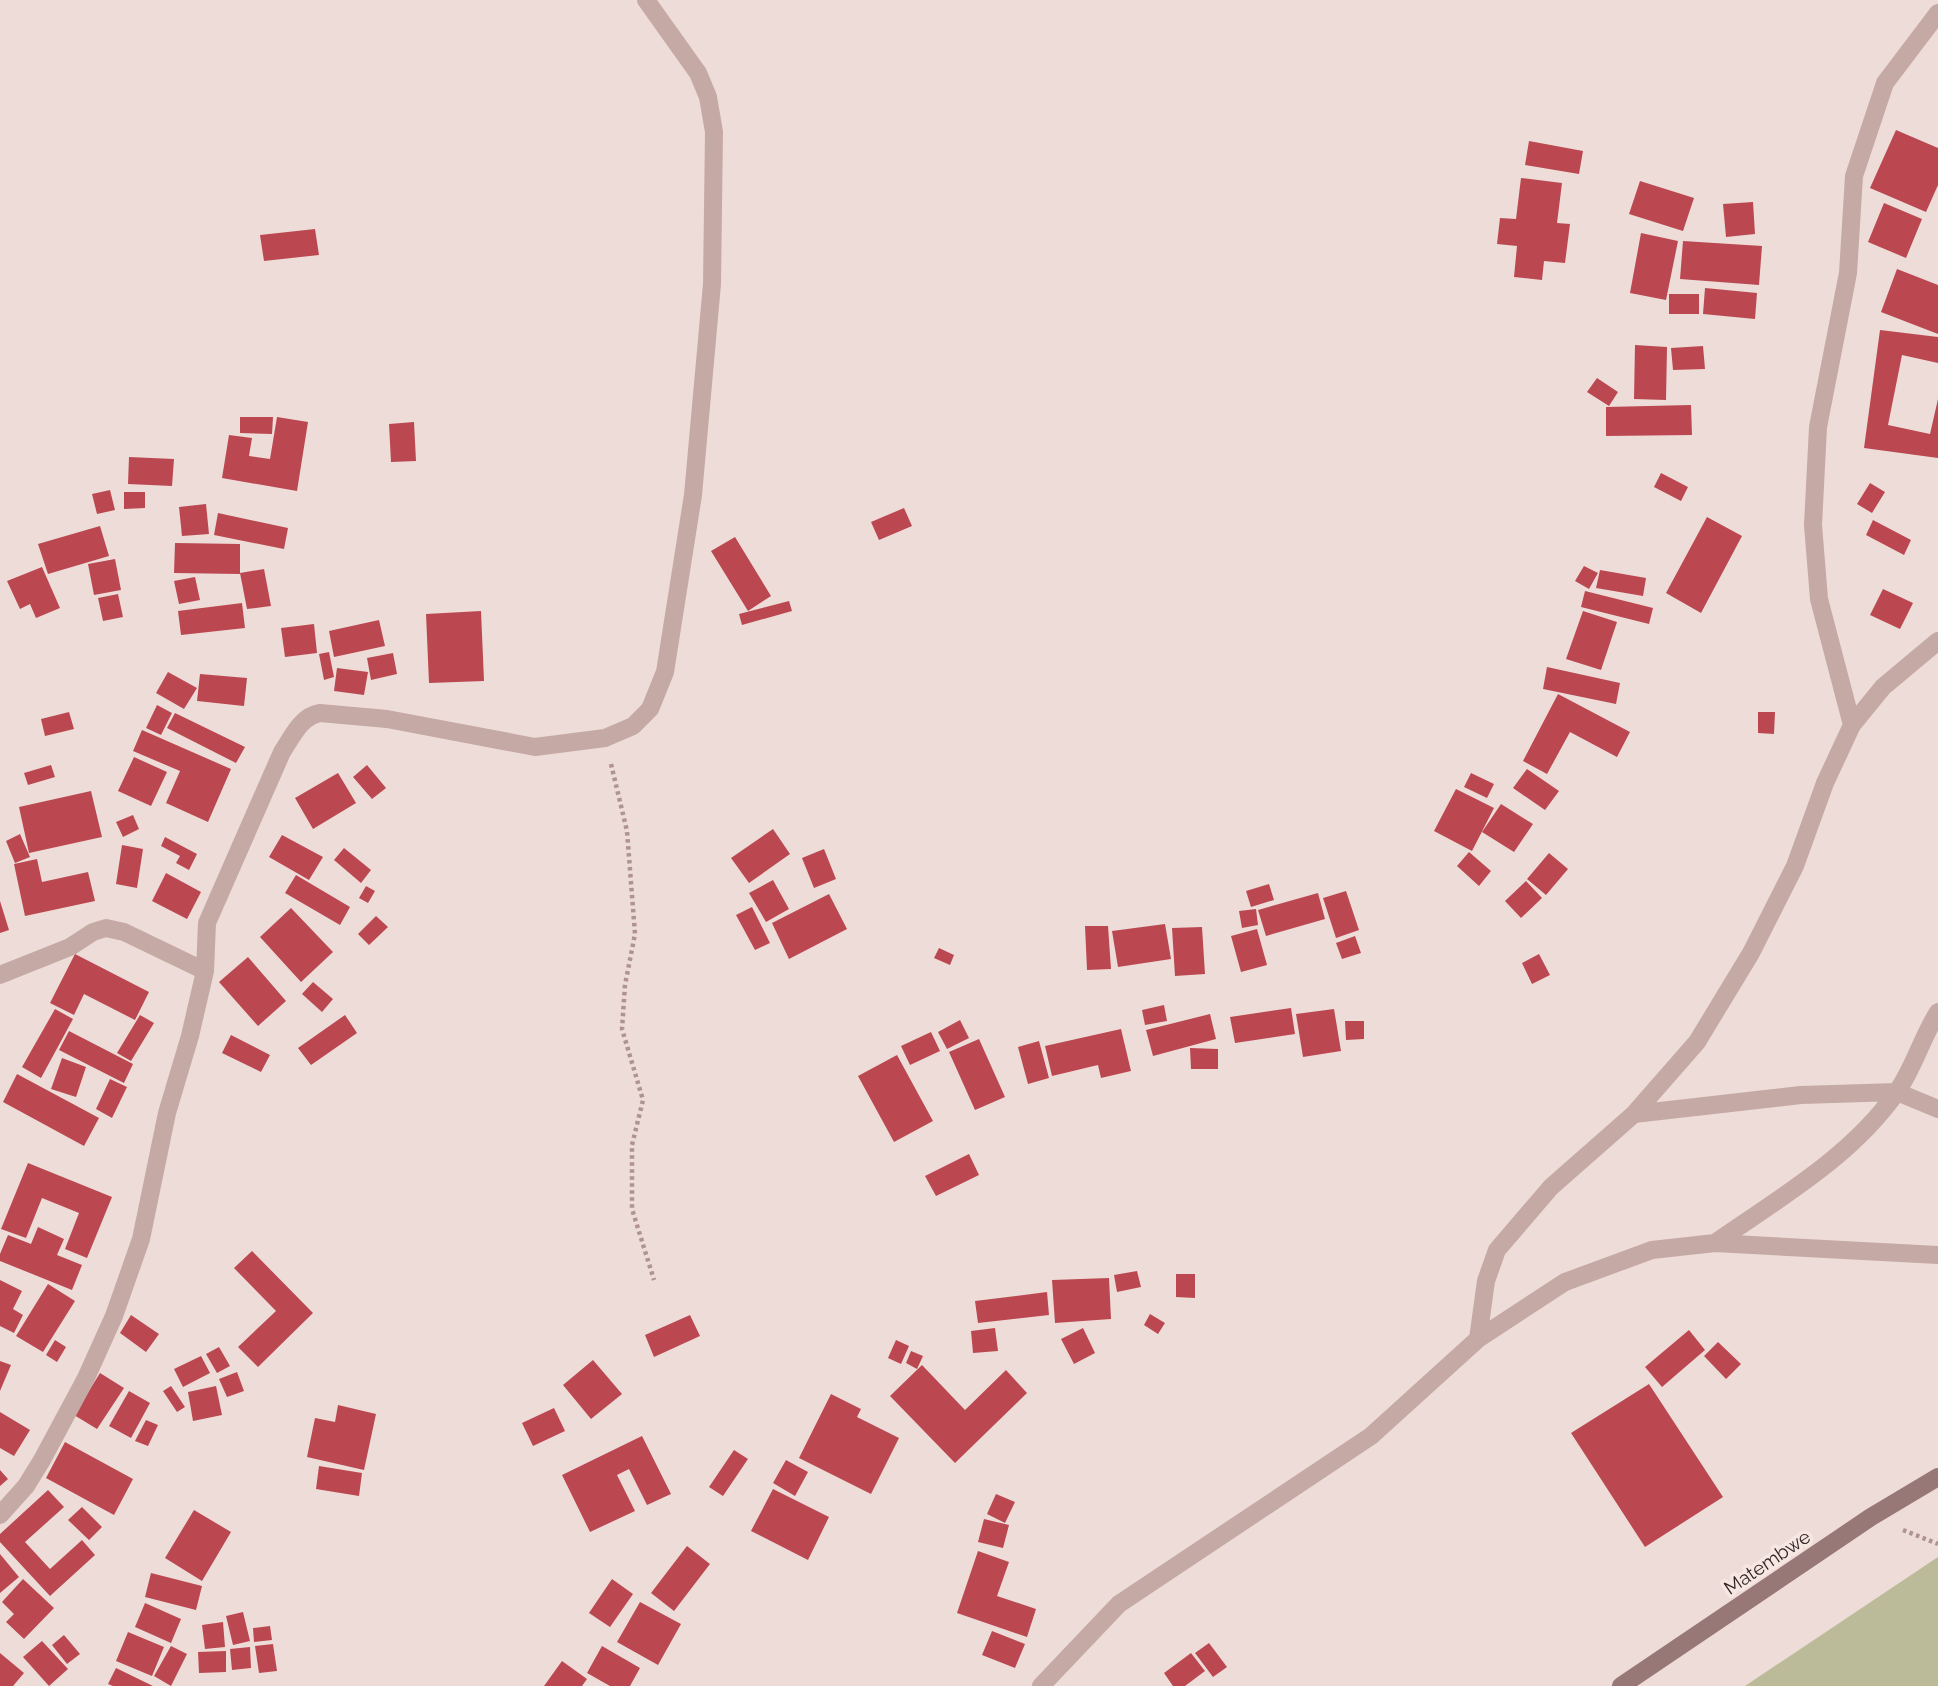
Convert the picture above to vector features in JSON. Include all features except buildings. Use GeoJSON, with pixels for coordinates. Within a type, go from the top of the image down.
{"type":"FeatureCollection","features":[{"type":"Feature","properties":{"kind":"main road","name":"Matembwe"},"geometry":{"type":"LineString","coordinates":[[1621,1686],[1871,1517],[1938,1476]]}},
{"type":"Feature","properties":{"kind":"street"},"geometry":{"type":"LineString","coordinates":[[0,1515],[26,1486],[42,1460],[86,1378],[114,1316],[141,1240],[167,1114],[190,1036],[205,971],[207,923],[282,752],[309,715],[320,713],[387,719],[535,747],[605,738],[633,726],[650,709],[665,672],[693,495],[712,284],[715,132],[708,97],[698,73],[646,0]]}},
{"type":"Feature","properties":{"kind":"street"},"geometry":{"type":"LineString","coordinates":[[1853,724],[1819,599],[1813,526],[1818,427],[1848,273],[1854,176],[1885,83],[1938,13]]}},
{"type":"Feature","properties":{"kind":"street"},"geometry":{"type":"LineString","coordinates":[[1478,1339],[1486,1281],[1497,1250],[1551,1187],[1633,1114],[1696,1042],[1751,953],[1795,866],[1825,783],[1853,724],[1883,687],[1938,641]]}},
{"type":"Feature","properties":{"kind":"street"},"geometry":{"type":"LineString","coordinates":[[0,975],[70,947],[93,932],[106,928],[124,932],[205,971]]}},
{"type":"Feature","properties":{"kind":"street"},"geometry":{"type":"LineString","coordinates":[[1714,1243],[1849,1147],[1897,1092],[1927,1028],[1938,1012]]}},
{"type":"Feature","properties":{"kind":"street"},"geometry":{"type":"LineString","coordinates":[[1633,1114],[1801,1095],[1897,1092],[1938,1109]]}},
{"type":"Feature","properties":{"kind":"street"},"geometry":{"type":"LineString","coordinates":[[1041,1686],[1119,1604],[1371,1436],[1478,1339],[1565,1282],[1652,1250],[1714,1243],[1938,1255]]}},
{"type":"Feature","properties":{"kind":"path"},"geometry":{"type":"LineString","coordinates":[[605,738],[627,831],[635,934],[625,985],[622,1029],[643,1100],[632,1145],[632,1209],[654,1280]]}},
{"type":"Feature","properties":{"kind":"green space"},"geometry":{"type":"Polygon","coordinates":[[[1938,1557],[1938,1686],[1745,1686],[1938,1557]]]}}]}
